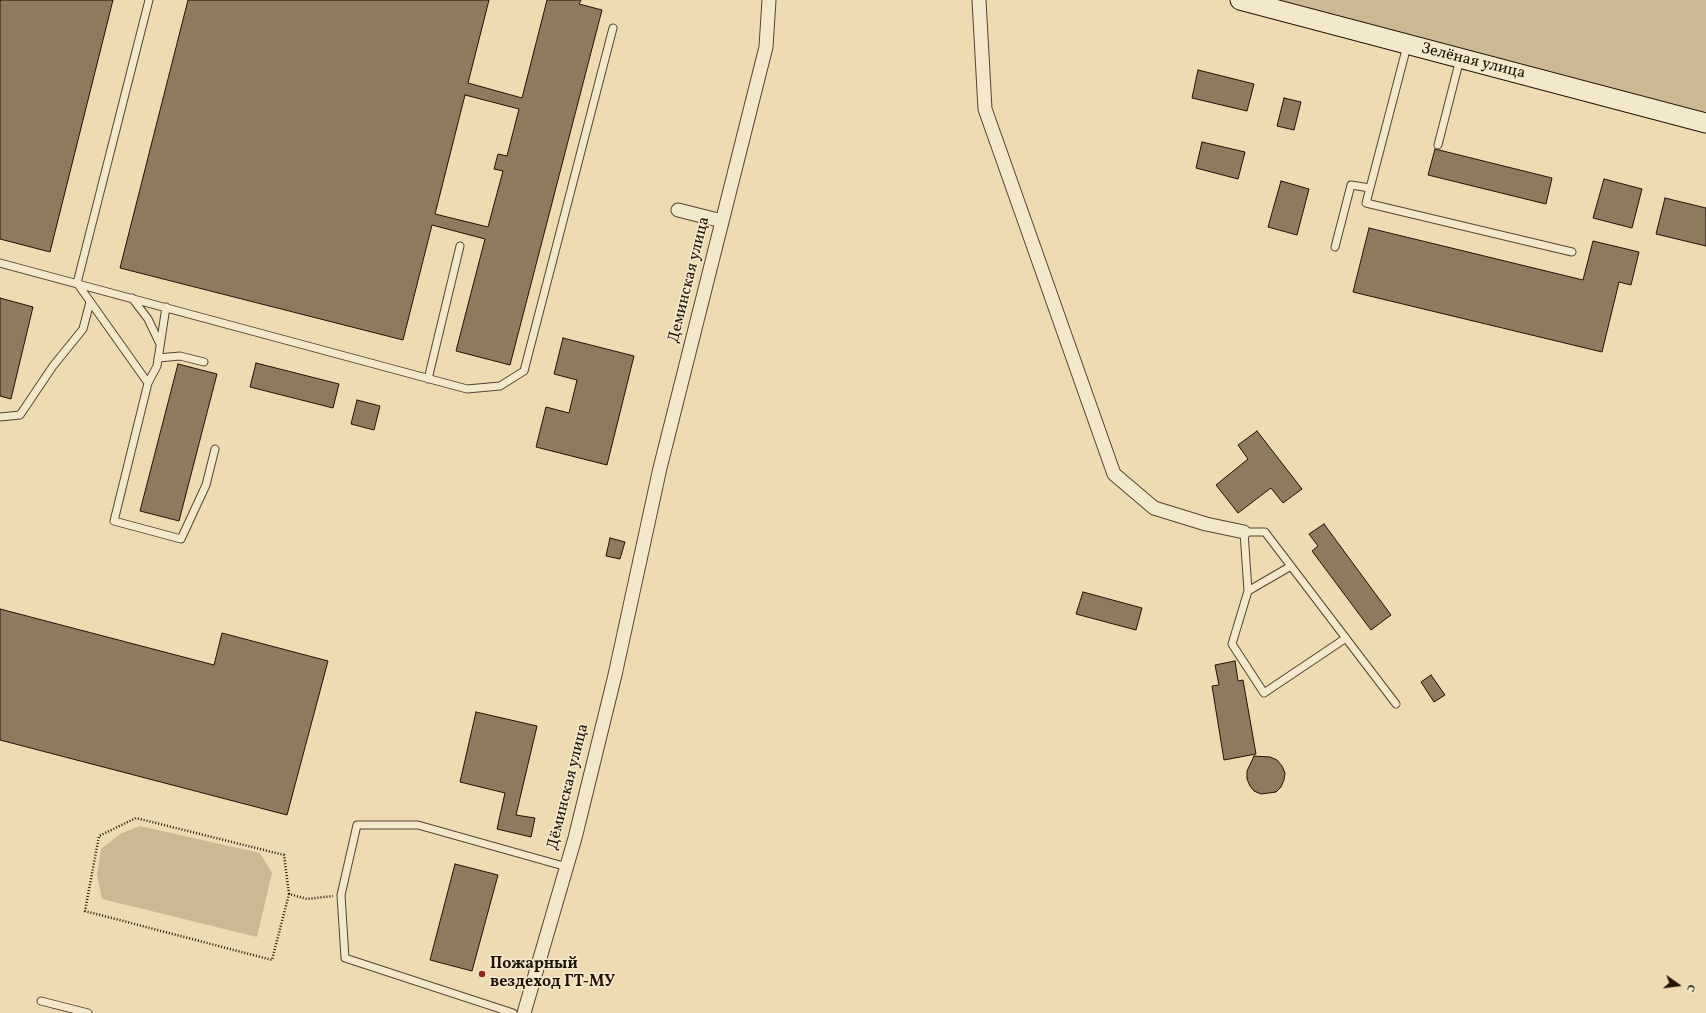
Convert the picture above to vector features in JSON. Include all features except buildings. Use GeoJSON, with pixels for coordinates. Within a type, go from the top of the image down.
{"type":"FeatureCollection","features":[{"type":"Feature","properties":{"kind":"street","name":"Деминская улица"},"geometry":{"type":"LineString","coordinates":[[638,568],[660,468],[766,47],[768,0]]}},
{"type":"Feature","properties":{"kind":"street"},"geometry":{"type":"LineString","coordinates":[[980,0],[985,109],[1114,474],[1154,508],[1206,524],[1244,532]]}},
{"type":"Feature","properties":{"kind":"street","name":"Зелёная улица"},"geometry":{"type":"LineString","coordinates":[[1240,0],[1408,46],[1706,123]]}},
{"type":"Feature","properties":{"kind":"street"},"geometry":{"type":"LineString","coordinates":[[678,210],[695,211],[722,221]]}},
{"type":"Feature","properties":{"kind":"street","name":"Дёминская улица"},"geometry":{"type":"LineString","coordinates":[[524,1013],[566,867],[615,675],[638,568]]}},
{"type":"Feature","properties":{"kind":"lane"},"geometry":{"type":"LineString","coordinates":[[148,383],[77,283],[149,0]]}},
{"type":"Feature","properties":{"kind":"lane"},"geometry":{"type":"LineString","coordinates":[[0,263],[467,389],[500,386],[524,371],[613,28]]}},
{"type":"Feature","properties":{"kind":"lane"},"geometry":{"type":"LineString","coordinates":[[1408,46],[1366,203],[1572,252]]}},
{"type":"Feature","properties":{"kind":"lane"},"geometry":{"type":"LineString","coordinates":[[1438,145],[1460,59]]}},
{"type":"Feature","properties":{"kind":"lane"},"geometry":{"type":"LineString","coordinates":[[1335,247],[1351,185],[1370,188]]}},
{"type":"Feature","properties":{"kind":"lane"},"geometry":{"type":"LineString","coordinates":[[428,379],[460,246]]}},
{"type":"Feature","properties":{"kind":"lane"},"geometry":{"type":"LineString","coordinates":[[132,298],[148,319],[160,344]]}},
{"type":"Feature","properties":{"kind":"lane"},"geometry":{"type":"LineString","coordinates":[[0,417],[20,415],[53,366],[83,330],[90,302]]}},
{"type":"Feature","properties":{"kind":"lane"},"geometry":{"type":"LineString","coordinates":[[166,307],[157,366],[148,383],[114,521],[181,539],[206,485],[215,450]]}},
{"type":"Feature","properties":{"kind":"lane"},"geometry":{"type":"LineString","coordinates":[[158,358],[180,356],[204,362]]}},
{"type":"Feature","properties":{"kind":"lane"},"geometry":{"type":"LineString","coordinates":[[1346,638],[1264,693],[1232,644],[1248,591],[1244,532],[1265,532],[1346,638],[1396,704]]}},
{"type":"Feature","properties":{"kind":"lane"},"geometry":{"type":"LineString","coordinates":[[1248,591],[1291,566]]}},
{"type":"Feature","properties":{"kind":"lane"},"geometry":{"type":"LineString","coordinates":[[513,1013],[345,958],[341,895],[357,825],[418,825],[566,867]]}},
{"type":"Feature","properties":{"kind":"lane"},"geometry":{"type":"LineString","coordinates":[[41,1001],[88,1013]]}},
{"type":"Feature","properties":{"kind":"path"},"geometry":{"type":"LineString","coordinates":[[136,818],[284,855],[289,894],[272,960],[85,911],[99,836],[136,818]]}},
{"type":"Feature","properties":{"kind":"path"},"geometry":{"type":"LineString","coordinates":[[289,894],[307,899],[341,895]]}},
{"type":"Feature","properties":{"kind":"shaded area"},"geometry":{"type":"Polygon","coordinates":[[[1240,0],[1706,0],[1706,123],[1240,0]]]}},
{"type":"Feature","properties":{"kind":"shaded area"},"geometry":{"type":"Polygon","coordinates":[[[140,826],[260,853],[272,873],[257,937],[102,899],[97,875],[101,849],[120,834],[140,826]]]}},
{"type":"Feature","properties":{"kind":"place","name":"Пожарный вездеход ГТ-МУ"},"geometry":{"type":"Point","coordinates":[482,974]}}]}
